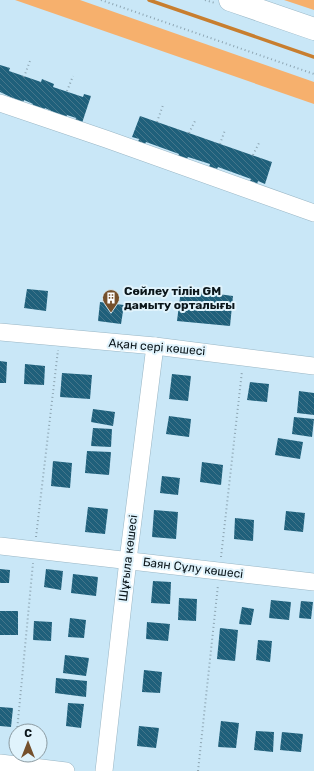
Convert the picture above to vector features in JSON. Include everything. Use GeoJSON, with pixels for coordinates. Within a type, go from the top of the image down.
{"type":"FeatureCollection","features":[{"type":"Feature","properties":{"kind":"main road"},"geometry":{"type":"LineString","coordinates":[[230,0],[314,29]]}},
{"type":"Feature","properties":{"kind":"main road"},"geometry":{"type":"LineString","coordinates":[[263,0],[314,18]]}},
{"type":"Feature","properties":{"kind":"street"},"geometry":{"type":"LineString","coordinates":[[0,103],[314,213]]}},
{"type":"Feature","properties":{"kind":"street","name":"Ақан сері көшесі"},"geometry":{"type":"LineString","coordinates":[[0,332],[155,346],[314,366]]}},
{"type":"Feature","properties":{"kind":"street","name":"Шұғыла көшесі"},"geometry":{"type":"LineString","coordinates":[[104,771],[128,560],[155,346]]}},
{"type":"Feature","properties":{"kind":"street","name":"Баян Сұлу көшесі"},"geometry":{"type":"LineString","coordinates":[[0,546],[314,582]]}},
{"type":"Feature","properties":{"kind":"street"},"geometry":{"type":"LineString","coordinates":[[0,763],[66,771]]}},
{"type":"Feature","properties":{"kind":"path"},"geometry":{"type":"LineString","coordinates":[[101,0],[314,74]]}},
{"type":"Feature","properties":{"kind":"path"},"geometry":{"type":"LineString","coordinates":[[24,77],[30,61]]}},
{"type":"Feature","properties":{"kind":"path"},"geometry":{"type":"LineString","coordinates":[[67,91],[73,76]]}},
{"type":"Feature","properties":{"kind":"path"},"geometry":{"type":"LineString","coordinates":[[157,122],[163,105]]}},
{"type":"Feature","properties":{"kind":"path"},"geometry":{"type":"LineString","coordinates":[[189,133],[196,119]]}},
{"type":"Feature","properties":{"kind":"path"},"geometry":{"type":"LineString","coordinates":[[220,144],[225,130]]}},
{"type":"Feature","properties":{"kind":"path"},"geometry":{"type":"LineString","coordinates":[[253,156],[260,141]]}},
{"type":"Feature","properties":{"kind":"path"},"geometry":{"type":"LineString","coordinates":[[18,723],[34,550],[60,338]]}},
{"type":"Feature","properties":{"kind":"shaded area"},"geometry":{"type":"Polygon","coordinates":[[[15,0],[80,0],[314,82],[314,104],[15,0]]]}},
{"type":"Feature","properties":{"kind":"shaded area"},"geometry":{"type":"Polygon","coordinates":[[[284,0],[314,0],[314,10],[284,0]]]}},
{"type":"Feature","properties":{"kind":"building"},"geometry":{"type":"Polygon","coordinates":[[[0,65],[10,68],[9,71],[41,82],[42,79],[54,84],[53,87],[83,97],[84,94],[91,96],[82,123],[75,121],[76,118],[67,115],[66,118],[45,108],[44,110],[32,106],[33,104],[24,100],[23,103],[0,92],[0,65]]]}},
{"type":"Feature","properties":{"kind":"building"},"geometry":{"type":"Polygon","coordinates":[[[140,116],[272,162],[265,184],[258,181],[257,184],[250,181],[251,179],[218,167],[217,169],[209,167],[210,164],[188,157],[187,159],[178,156],[179,154],[146,142],[145,144],[138,142],[139,139],[132,137],[140,116]]]}},
{"type":"Feature","properties":{"kind":"building"},"geometry":{"type":"Polygon","coordinates":[[[27,289],[48,291],[46,311],[24,308],[27,289]]]}},
{"type":"Feature","properties":{"kind":"building"},"geometry":{"type":"Polygon","coordinates":[[[181,289],[233,296],[230,326],[177,321],[181,289]]]}},
{"type":"Feature","properties":{"kind":"building","name":"Сөйлеу тілін GM дамыту орталығы"},"geometry":{"type":"Polygon","coordinates":[[[100,302],[124,305],[121,324],[98,321],[100,302]]]}},
{"type":"Feature","properties":{"kind":"building"},"geometry":{"type":"Polygon","coordinates":[[[0,361],[7,362],[6,383],[0,383],[0,361]]]}},
{"type":"Feature","properties":{"kind":"building"},"geometry":{"type":"Polygon","coordinates":[[[25,364],[45,366],[44,385],[24,384],[25,364]]]}},
{"type":"Feature","properties":{"kind":"building"},"geometry":{"type":"Polygon","coordinates":[[[62,373],[92,375],[90,399],[60,397],[62,373]]]}},
{"type":"Feature","properties":{"kind":"building"},"geometry":{"type":"Polygon","coordinates":[[[172,374],[191,376],[188,401],[169,399],[172,374]]]}},
{"type":"Feature","properties":{"kind":"building"},"geometry":{"type":"Polygon","coordinates":[[[250,382],[269,384],[267,402],[247,400],[250,382]]]}},
{"type":"Feature","properties":{"kind":"building"},"geometry":{"type":"Polygon","coordinates":[[[299,391],[314,393],[314,415],[297,413],[299,391]]]}},
{"type":"Feature","properties":{"kind":"building"},"geometry":{"type":"Polygon","coordinates":[[[93,409],[115,412],[113,426],[91,422],[93,409]]]}},
{"type":"Feature","properties":{"kind":"building"},"geometry":{"type":"Polygon","coordinates":[[[169,416],[191,419],[189,437],[166,434],[169,416]]]}},
{"type":"Feature","properties":{"kind":"building"},"geometry":{"type":"Polygon","coordinates":[[[294,417],[314,419],[312,437],[292,434],[294,417]]]}},
{"type":"Feature","properties":{"kind":"building"},"geometry":{"type":"Polygon","coordinates":[[[93,428],[112,429],[111,447],[91,446],[93,428]]]}},
{"type":"Feature","properties":{"kind":"building"},"geometry":{"type":"Polygon","coordinates":[[[278,438],[303,442],[300,459],[275,455],[278,438]]]}},
{"type":"Feature","properties":{"kind":"building"},"geometry":{"type":"Polygon","coordinates":[[[87,451],[111,452],[109,475],[85,473],[87,451]]]}},
{"type":"Feature","properties":{"kind":"building"},"geometry":{"type":"Polygon","coordinates":[[[53,461],[72,463],[70,488],[51,486],[53,461]]]}},
{"type":"Feature","properties":{"kind":"building"},"geometry":{"type":"Polygon","coordinates":[[[202,462],[223,465],[221,485],[200,482],[202,462]]]}},
{"type":"Feature","properties":{"kind":"building"},"geometry":{"type":"Polygon","coordinates":[[[162,476],[180,478],[178,495],[160,493],[162,476]]]}},
{"type":"Feature","properties":{"kind":"building"},"geometry":{"type":"Polygon","coordinates":[[[88,507],[108,509],[105,534],[85,532],[88,507]]]}},
{"type":"Feature","properties":{"kind":"building"},"geometry":{"type":"Polygon","coordinates":[[[154,510],[178,512],[176,539],[152,537],[154,510]]]}},
{"type":"Feature","properties":{"kind":"building"},"geometry":{"type":"Polygon","coordinates":[[[286,511],[305,513],[303,532],[284,530],[286,511]]]}},
{"type":"Feature","properties":{"kind":"building"},"geometry":{"type":"Polygon","coordinates":[[[235,518],[254,520],[253,541],[234,539],[235,518]]]}},
{"type":"Feature","properties":{"kind":"building"},"geometry":{"type":"Polygon","coordinates":[[[0,569],[10,570],[9,583],[0,583],[0,569]]]}},
{"type":"Feature","properties":{"kind":"building"},"geometry":{"type":"Polygon","coordinates":[[[46,569],[63,571],[61,590],[44,587],[46,569]]]}},
{"type":"Feature","properties":{"kind":"building"},"geometry":{"type":"Polygon","coordinates":[[[73,574],[98,577],[96,596],[71,593],[73,574]]]}},
{"type":"Feature","properties":{"kind":"building"},"geometry":{"type":"Polygon","coordinates":[[[153,581],[171,582],[170,604],[151,603],[153,581]]]}},
{"type":"Feature","properties":{"kind":"building"},"geometry":{"type":"Polygon","coordinates":[[[179,598],[197,599],[196,621],[178,620],[179,598]]]}},
{"type":"Feature","properties":{"kind":"building"},"geometry":{"type":"Polygon","coordinates":[[[271,600],[291,602],[289,620],[269,618],[271,600]]]}},
{"type":"Feature","properties":{"kind":"building"},"geometry":{"type":"Polygon","coordinates":[[[301,601],[313,602],[311,619],[299,618],[301,601]]]}},
{"type":"Feature","properties":{"kind":"building"},"geometry":{"type":"Polygon","coordinates":[[[242,607],[254,609],[251,625],[239,624],[242,607]]]}},
{"type":"Feature","properties":{"kind":"building"},"geometry":{"type":"Polygon","coordinates":[[[0,611],[18,611],[18,635],[0,635],[0,611]]]}},
{"type":"Feature","properties":{"kind":"building"},"geometry":{"type":"Polygon","coordinates":[[[70,618],[86,620],[84,638],[68,637],[70,618]]]}},
{"type":"Feature","properties":{"kind":"building"},"geometry":{"type":"Polygon","coordinates":[[[34,621],[52,622],[51,641],[33,640],[34,621]]]}},
{"type":"Feature","properties":{"kind":"building"},"geometry":{"type":"Polygon","coordinates":[[[147,622],[170,624],[168,641],[146,639],[147,622]]]}},
{"type":"Feature","properties":{"kind":"building"},"geometry":{"type":"Polygon","coordinates":[[[220,628],[238,630],[235,661],[217,659],[220,628]]]}},
{"type":"Feature","properties":{"kind":"building"},"geometry":{"type":"Polygon","coordinates":[[[258,640],[272,641],[270,662],[256,660],[258,640]]]}},
{"type":"Feature","properties":{"kind":"building"},"geometry":{"type":"Polygon","coordinates":[[[65,655],[89,658],[86,676],[63,673],[65,655]]]}},
{"type":"Feature","properties":{"kind":"building"},"geometry":{"type":"Polygon","coordinates":[[[144,670],[162,672],[160,693],[142,692],[144,670]]]}},
{"type":"Feature","properties":{"kind":"building"},"geometry":{"type":"Polygon","coordinates":[[[56,678],[87,681],[86,697],[55,693],[56,678]]]}},
{"type":"Feature","properties":{"kind":"building"},"geometry":{"type":"Polygon","coordinates":[[[68,703],[84,704],[81,728],[66,726],[68,703]]]}},
{"type":"Feature","properties":{"kind":"building"},"geometry":{"type":"Polygon","coordinates":[[[0,707],[13,708],[11,723],[8,723],[8,727],[0,726],[0,707]]]}},
{"type":"Feature","properties":{"kind":"building"},"geometry":{"type":"Polygon","coordinates":[[[221,721],[239,723],[236,748],[218,747],[221,721]]]}},
{"type":"Feature","properties":{"kind":"building"},"geometry":{"type":"Polygon","coordinates":[[[139,726],[159,728],[156,748],[137,746],[139,726]]]}},
{"type":"Feature","properties":{"kind":"building"},"geometry":{"type":"Polygon","coordinates":[[[256,731],[274,732],[273,752],[254,750],[256,731]]]}},
{"type":"Feature","properties":{"kind":"building"},"geometry":{"type":"Polygon","coordinates":[[[282,732],[303,734],[301,752],[280,750],[282,732]]]}},
{"type":"Feature","properties":{"kind":"waterway"},"geometry":{"type":"LineString","coordinates":[[149,0],[314,57]]}},
{"type":"Feature","properties":{"kind":"place","name":"Сөйлеу тілін GM дамыту орталығы"},"geometry":{"type":"Point","coordinates":[111,313]}}]}
